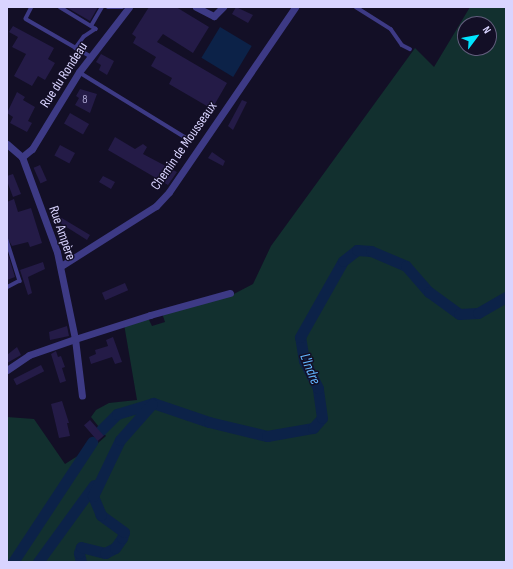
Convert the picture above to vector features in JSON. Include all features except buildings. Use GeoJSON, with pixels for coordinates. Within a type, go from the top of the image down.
{"type":"FeatureCollection","features":[{"type":"Feature","properties":{"kind":"street","name":"Rue du Rondeau"},"geometry":{"type":"LineString","coordinates":[[22,157],[32,149],[79,72],[129,7]]}},
{"type":"Feature","properties":{"kind":"street"},"geometry":{"type":"LineString","coordinates":[[196,7],[214,16],[223,7]]}},
{"type":"Feature","properties":{"kind":"street","name":"Chemin de Mousseaux"},"geometry":{"type":"LineString","coordinates":[[61,266],[156,206],[173,186],[295,7]]}},
{"type":"Feature","properties":{"kind":"street","name":"Rue Ampère"},"geometry":{"type":"LineString","coordinates":[[7,144],[22,157],[61,266],[75,339],[82,396]]}},
{"type":"Feature","properties":{"kind":"street"},"geometry":{"type":"LineString","coordinates":[[7,370],[30,355],[75,339],[150,315],[230,293]]}},
{"type":"Feature","properties":{"kind":"lane"},"geometry":{"type":"LineString","coordinates":[[32,7],[26,19],[90,56]]}},
{"type":"Feature","properties":{"kind":"lane"},"geometry":{"type":"LineString","coordinates":[[60,7],[96,29],[84,36],[76,48]]}},
{"type":"Feature","properties":{"kind":"lane"},"geometry":{"type":"LineString","coordinates":[[91,26],[102,7]]}},
{"type":"Feature","properties":{"kind":"lane"},"geometry":{"type":"LineString","coordinates":[[110,7],[122,7]]}},
{"type":"Feature","properties":{"kind":"lane"},"geometry":{"type":"LineString","coordinates":[[356,7],[391,29],[402,45],[410,49]]}},
{"type":"Feature","properties":{"kind":"lane"},"geometry":{"type":"LineString","coordinates":[[79,72],[188,138]]}},
{"type":"Feature","properties":{"kind":"lane"},"geometry":{"type":"LineString","coordinates":[[7,240],[20,282],[7,288]]}},
{"type":"Feature","properties":{"kind":"green space"},"geometry":{"type":"Polygon","coordinates":[[[470,7],[506,7],[506,562],[7,562],[7,417],[34,419],[65,464],[98,443],[106,436],[91,417],[96,410],[109,403],[137,400],[124,324],[148,318],[152,326],[165,322],[162,313],[230,296],[253,284],[271,246],[415,48],[434,67],[457,29],[457,56],[497,56],[497,16],[465,16],[470,7]]]}},
{"type":"Feature","properties":{"kind":"water"},"geometry":{"type":"Polygon","coordinates":[[[220,27],[252,46],[233,77],[201,58],[220,27]]]}},
{"type":"Feature","properties":{"kind":"waterway","name":"L'Indre"},"geometry":{"type":"LineString","coordinates":[[101,430],[117,414],[153,403],[209,422],[267,436],[313,428],[322,418],[318,388],[304,361],[300,337],[343,261],[357,250],[371,251],[406,266],[429,292],[459,314],[478,313],[506,297]]}},
{"type":"Feature","properties":{"kind":"waterway"},"geometry":{"type":"LineString","coordinates":[[81,562],[79,553],[81,547],[105,553],[115,548],[122,538],[124,532],[101,515],[93,496],[120,440],[152,404]]}},
{"type":"Feature","properties":{"kind":"waterway","name":"L'Indre"},"geometry":{"type":"LineString","coordinates":[[13,562],[92,442]]}},
{"type":"Feature","properties":{"kind":"waterway"},"geometry":{"type":"LineString","coordinates":[[38,562],[94,485]]}}]}
